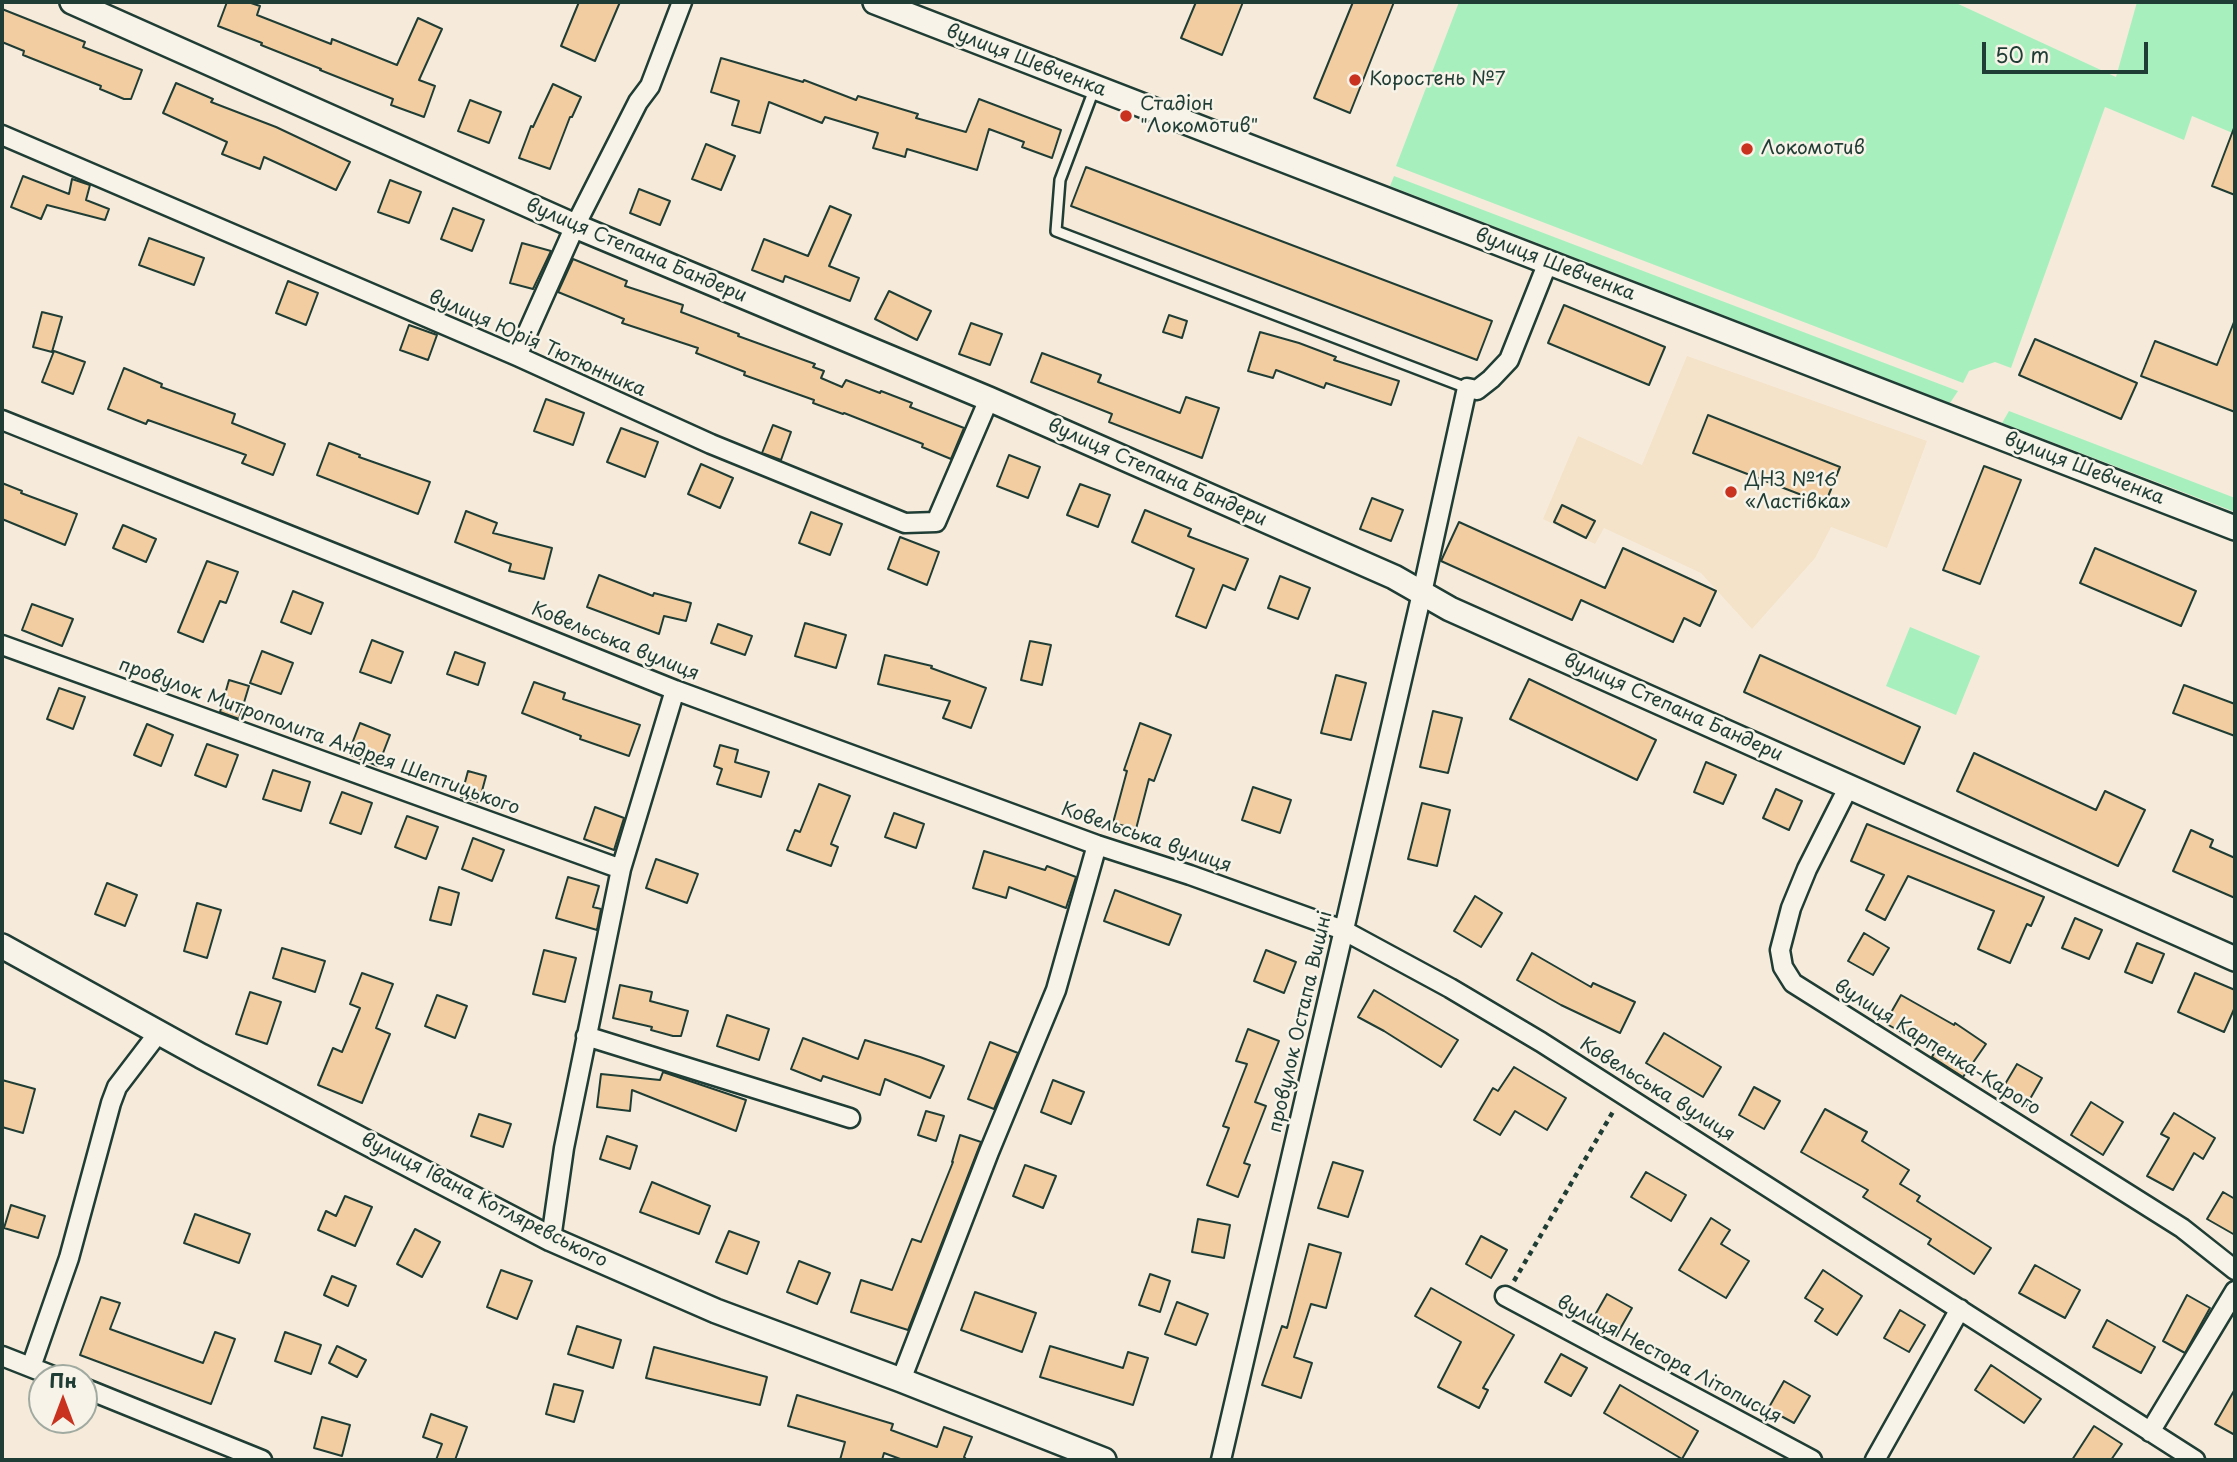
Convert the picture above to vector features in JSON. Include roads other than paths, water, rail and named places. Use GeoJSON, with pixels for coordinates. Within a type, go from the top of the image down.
{"type":"FeatureCollection","features":[{"type":"Feature","properties":{"kind":"street","name":"вулиця Степана Бандери"},"geometry":{"type":"LineString","coordinates":[[72,2],[575,226],[989,399],[1394,577],[1450,609],[2235,959]]}},
{"type":"Feature","properties":{"kind":"street"},"geometry":{"type":"LineString","coordinates":[[517,356],[575,226],[638,102],[650,86],[682,2]]}},
{"type":"Feature","properties":{"kind":"street","name":"вулиця Шевченка"},"geometry":{"type":"LineString","coordinates":[[875,2],[2235,528]]}},
{"type":"Feature","properties":{"kind":"street","name":"вулиця Юрія Тютюнника"},"geometry":{"type":"LineString","coordinates":[[2,135],[517,356],[711,444],[905,523],[936,522],[989,399]]}},
{"type":"Feature","properties":{"kind":"street"},"geometry":{"type":"LineString","coordinates":[[1466,388],[1477,390],[1509,360],[1548,262]]}},
{"type":"Feature","properties":{"kind":"street","name":"провулок Остапа Вишні"},"geometry":{"type":"LineString","coordinates":[[1222,1460],[1422,593],[1466,388]]}},
{"type":"Feature","properties":{"kind":"street","name":"Ковельська вулиця"},"geometry":{"type":"LineString","coordinates":[[2,420],[675,690],[1097,845],[1343,930],[1450,988],[1623,1094],[2194,1460]]}},
{"type":"Feature","properties":{"kind":"street","name":"провулок Митрополита Андрея Шептицького"},"geometry":{"type":"LineString","coordinates":[[2,645],[621,869]]}},
{"type":"Feature","properties":{"kind":"street"},"geometry":{"type":"LineString","coordinates":[[551,1239],[564,1148],[621,869],[675,690]]}},
{"type":"Feature","properties":{"kind":"street","name":"вулиця Карпенка-Карого"},"geometry":{"type":"LineString","coordinates":[[1850,786],[1807,869],[1791,908],[1780,950],[1783,967],[1793,982],[2182,1228],[2235,1270]]}},
{"type":"Feature","properties":{"kind":"street"},"geometry":{"type":"LineString","coordinates":[[901,1380],[989,1152],[1056,990],[1097,845]]}},
{"type":"Feature","properties":{"kind":"street","name":"вулиця Івана Котляревського"},"geometry":{"type":"LineString","coordinates":[[2,946],[551,1239],[716,1311],[1104,1460]]}},
{"type":"Feature","properties":{"kind":"street"},"geometry":{"type":"LineString","coordinates":[[32,1364],[69,1258],[117,1087],[159,1032]]}},
{"type":"Feature","properties":{"kind":"street"},"geometry":{"type":"LineString","coordinates":[[586,1036],[850,1118]]}},
{"type":"Feature","properties":{"kind":"street"},"geometry":{"type":"LineString","coordinates":[[2150,1432],[2235,1291]]}},
{"type":"Feature","properties":{"kind":"street","name":"вулиця Нестора Літописця"},"geometry":{"type":"LineString","coordinates":[[1505,1296],[1812,1460]]}},
{"type":"Feature","properties":{"kind":"street"},"geometry":{"type":"LineString","coordinates":[[1875,1460],[1960,1309]]}},
{"type":"Feature","properties":{"kind":"street"},"geometry":{"type":"LineString","coordinates":[[2,1356],[28,1366]]}},
{"type":"Feature","properties":{"kind":"street"},"geometry":{"type":"LineString","coordinates":[[98,1394],[262,1460]]}},
{"type":"Feature","properties":{"kind":"lane"},"geometry":{"type":"LineString","coordinates":[[1095,87],[1060,180],[1056,232],[1466,388]]}},
{"type":"Feature","properties":{"kind":"place","name":"Коростень №7"},"geometry":{"type":"Point","coordinates":[1355,80]}},
{"type":"Feature","properties":{"kind":"place","name":"Стадіон \"Локомотив\""},"geometry":{"type":"Point","coordinates":[1126,116]}},
{"type":"Feature","properties":{"kind":"place","name":"Локомотив"},"geometry":{"type":"Point","coordinates":[1747,149]}},
{"type":"Feature","properties":{"kind":"place","name":"ДНЗ №16 «Ластівка»"},"geometry":{"type":"Point","coordinates":[1731,492]}}]}
